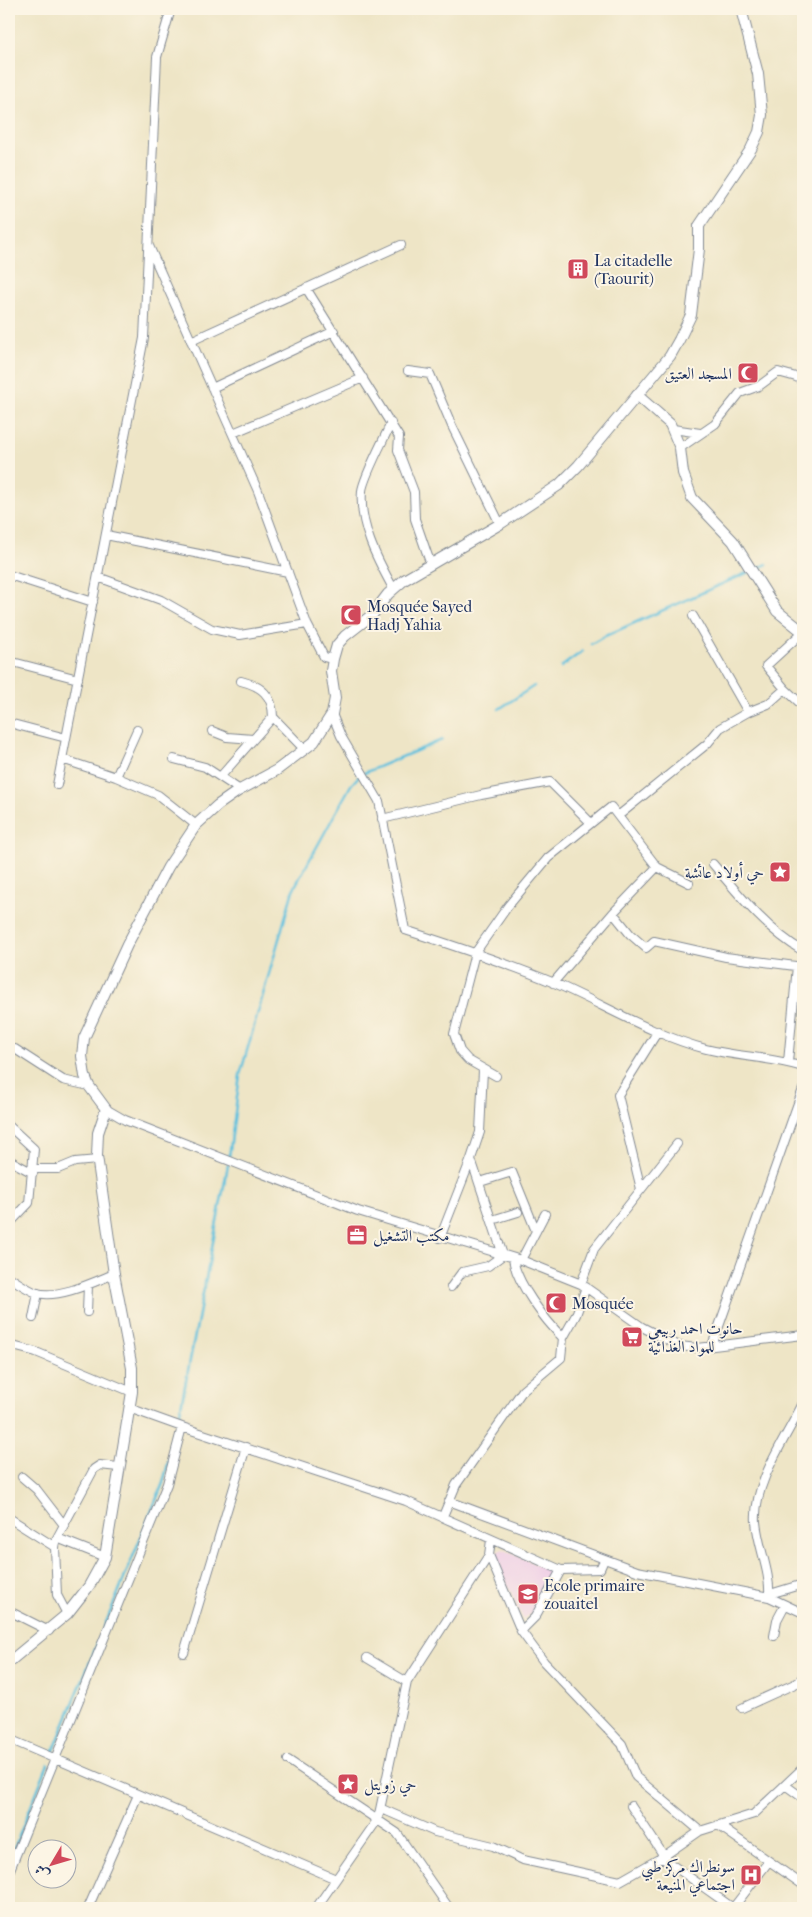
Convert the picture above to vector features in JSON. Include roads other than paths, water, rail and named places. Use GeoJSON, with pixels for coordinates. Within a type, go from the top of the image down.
{"type":"FeatureCollection","features":[{"type":"Feature","properties":{"kind":"street"},"geometry":{"type":"LineString","coordinates":[[57,785],[144,338],[157,57],[171,9]]}},
{"type":"Feature","properties":{"kind":"street"},"geometry":{"type":"LineString","coordinates":[[741,9],[760,89],[762,115],[759,132],[736,173],[699,226],[699,249],[691,315],[670,356],[578,466],[559,485],[500,524],[393,588],[372,615],[337,645],[331,671],[335,698],[332,714],[314,742],[277,770],[240,790],[218,805],[196,825],[168,866],[127,945],[84,1038],[82,1056],[89,1086],[106,1109],[125,1120],[358,1212],[440,1238],[517,1259],[584,1285],[642,1327],[668,1342],[698,1348],[803,1335]]}},
{"type":"Feature","properties":{"kind":"street"},"geometry":{"type":"LineString","coordinates":[[148,244],[258,491],[307,624],[324,656],[333,659]]}},
{"type":"Feature","properties":{"kind":"street"},"geometry":{"type":"LineString","coordinates":[[191,341],[401,245]]}},
{"type":"Feature","properties":{"kind":"street"},"geometry":{"type":"LineString","coordinates":[[306,288],[399,437],[398,450],[414,492],[415,519],[431,565]]}},
{"type":"Feature","properties":{"kind":"street"},"geometry":{"type":"LineString","coordinates":[[212,388],[334,331]]}},
{"type":"Feature","properties":{"kind":"street"},"geometry":{"type":"LineString","coordinates":[[408,371],[430,374],[452,426],[500,524]]}},
{"type":"Feature","properties":{"kind":"street"},"geometry":{"type":"LineString","coordinates":[[680,448],[715,424],[740,393],[760,386],[778,372],[796,376],[803,381]]}},
{"type":"Feature","properties":{"kind":"street"},"geometry":{"type":"LineString","coordinates":[[233,433],[363,378]]}},
{"type":"Feature","properties":{"kind":"street"},"geometry":{"type":"LineString","coordinates":[[637,395],[673,429],[680,448],[683,473],[692,498],[733,541],[777,611],[803,632],[766,666],[784,690],[801,704]]}},
{"type":"Feature","properties":{"kind":"street"},"geometry":{"type":"LineString","coordinates":[[391,423],[362,490],[365,526],[377,559],[393,588]]}},
{"type":"Feature","properties":{"kind":"street"},"geometry":{"type":"LineString","coordinates":[[673,429],[691,430],[700,433]]}},
{"type":"Feature","properties":{"kind":"street"},"geometry":{"type":"LineString","coordinates":[[106,535],[288,572]]}},
{"type":"Feature","properties":{"kind":"street"},"geometry":{"type":"LineString","coordinates":[[9,575],[93,602]]}},
{"type":"Feature","properties":{"kind":"street"},"geometry":{"type":"LineString","coordinates":[[98,577],[162,600],[212,629],[240,635],[307,624]]}},
{"type":"Feature","properties":{"kind":"street"},"geometry":{"type":"LineString","coordinates":[[693,616],[748,712]]}},
{"type":"Feature","properties":{"kind":"street"},"geometry":{"type":"LineString","coordinates":[[9,661],[78,679]]}},
{"type":"Feature","properties":{"kind":"street"},"geometry":{"type":"LineString","coordinates":[[221,776],[273,717],[273,704],[258,686],[241,681]]}},
{"type":"Feature","properties":{"kind":"street"},"geometry":{"type":"LineString","coordinates":[[618,816],[707,744],[720,728],[748,712],[768,704],[784,690]]}},
{"type":"Feature","properties":{"kind":"street"},"geometry":{"type":"LineString","coordinates":[[332,714],[341,736],[378,800],[405,930],[475,953],[553,983],[658,1031],[706,1049],[788,1062],[803,1067]]}},
{"type":"Feature","properties":{"kind":"street"},"geometry":{"type":"LineString","coordinates":[[273,717],[304,750]]}},
{"type":"Feature","properties":{"kind":"street"},"geometry":{"type":"LineString","coordinates":[[9,722],[66,738]]}},
{"type":"Feature","properties":{"kind":"street"},"geometry":{"type":"LineString","coordinates":[[116,777],[137,730]]}},
{"type":"Feature","properties":{"kind":"street"},"geometry":{"type":"LineString","coordinates":[[212,731],[227,737],[253,739]]}},
{"type":"Feature","properties":{"kind":"street"},"geometry":{"type":"LineString","coordinates":[[62,759],[116,777],[158,795],[196,825]]}},
{"type":"Feature","properties":{"kind":"street"},"geometry":{"type":"LineString","coordinates":[[174,759],[205,767],[240,790]]}},
{"type":"Feature","properties":{"kind":"street"},"geometry":{"type":"LineString","coordinates":[[382,819],[481,795],[550,782],[591,823]]}},
{"type":"Feature","properties":{"kind":"street"},"geometry":{"type":"LineString","coordinates":[[496,1076],[468,1060],[460,1051],[454,1034],[475,953],[508,906],[548,858],[610,806],[657,867],[689,883]]}},
{"type":"Feature","properties":{"kind":"street"},"geometry":{"type":"LineString","coordinates":[[712,864],[749,906],[782,938],[803,950]]}},
{"type":"Feature","properties":{"kind":"street"},"geometry":{"type":"LineString","coordinates":[[553,983],[613,913],[657,867]]}},
{"type":"Feature","properties":{"kind":"street"},"geometry":{"type":"LineString","coordinates":[[613,913],[630,934],[646,948],[654,941],[726,957],[801,966],[788,1062]]}},
{"type":"Feature","properties":{"kind":"street"},"geometry":{"type":"LineString","coordinates":[[641,1188],[618,1096],[658,1031]]}},
{"type":"Feature","properties":{"kind":"street"},"geometry":{"type":"LineString","coordinates":[[9,1050],[15,1049],[63,1080],[89,1086]]}},
{"type":"Feature","properties":{"kind":"street"},"geometry":{"type":"LineString","coordinates":[[440,1238],[480,1132],[483,1070]]}},
{"type":"Feature","properties":{"kind":"street"},"geometry":{"type":"LineString","coordinates":[[712,1346],[803,1089]]}},
{"type":"Feature","properties":{"kind":"street"},"geometry":{"type":"LineString","coordinates":[[9,1662],[67,1614],[89,1586],[105,1557],[118,1467],[132,1392],[132,1368],[114,1274],[98,1160],[98,1133],[106,1109]]}},
{"type":"Feature","properties":{"kind":"street"},"geometry":{"type":"LineString","coordinates":[[9,1126],[34,1149],[34,1171],[28,1206],[16,1214],[9,1224]]}},
{"type":"Feature","properties":{"kind":"street"},"geometry":{"type":"LineString","coordinates":[[443,1516],[456,1485],[523,1390],[561,1358],[563,1338],[576,1315],[594,1249],[677,1144]]}},
{"type":"Feature","properties":{"kind":"street"},"geometry":{"type":"LineString","coordinates":[[471,1159],[503,1255]]}},
{"type":"Feature","properties":{"kind":"street"},"geometry":{"type":"LineString","coordinates":[[9,1160],[34,1171],[58,1169],[75,1162],[98,1160]]}},
{"type":"Feature","properties":{"kind":"street"},"geometry":{"type":"LineString","coordinates":[[480,1182],[512,1172],[536,1231]]}},
{"type":"Feature","properties":{"kind":"street"},"geometry":{"type":"LineString","coordinates":[[492,1220],[518,1212]]}},
{"type":"Feature","properties":{"kind":"street"},"geometry":{"type":"LineString","coordinates":[[545,1214],[517,1259],[514,1269],[548,1322],[563,1338]]}},
{"type":"Feature","properties":{"kind":"street"},"geometry":{"type":"LineString","coordinates":[[451,1287],[462,1272],[488,1266],[503,1255]]}},
{"type":"Feature","properties":{"kind":"street"},"geometry":{"type":"LineString","coordinates":[[9,1277],[38,1293],[58,1292],[88,1285],[114,1274]]}},
{"type":"Feature","properties":{"kind":"street"},"geometry":{"type":"LineString","coordinates":[[87,1312],[88,1285]]}},
{"type":"Feature","properties":{"kind":"street"},"geometry":{"type":"LineString","coordinates":[[33,1318],[38,1293]]}},
{"type":"Feature","properties":{"kind":"street"},"geometry":{"type":"LineString","coordinates":[[9,1345],[36,1352],[132,1392]]}},
{"type":"Feature","properties":{"kind":"street"},"geometry":{"type":"LineString","coordinates":[[770,1596],[756,1524],[755,1507],[772,1461],[803,1405]]}},
{"type":"Feature","properties":{"kind":"street"},"geometry":{"type":"LineString","coordinates":[[129,1408],[182,1428],[246,1447],[406,1501],[561,1570],[600,1569],[604,1560]]}},
{"type":"Feature","properties":{"kind":"street"},"geometry":{"type":"LineString","coordinates":[[9,1872],[167,1484],[182,1428]]}},
{"type":"Feature","properties":{"kind":"street"},"geometry":{"type":"LineString","coordinates":[[184,1653],[246,1447]]}},
{"type":"Feature","properties":{"kind":"street"},"geometry":{"type":"LineString","coordinates":[[67,1614],[58,1600],[55,1547],[57,1538],[97,1466],[118,1467]]}},
{"type":"Feature","properties":{"kind":"street"},"geometry":{"type":"LineString","coordinates":[[22,1478],[37,1490],[64,1525]]}},
{"type":"Feature","properties":{"kind":"street"},"geometry":{"type":"LineString","coordinates":[[449,1501],[637,1571],[770,1596],[803,1614]]}},
{"type":"Feature","properties":{"kind":"street"},"geometry":{"type":"LineString","coordinates":[[9,1518],[55,1547]]}},
{"type":"Feature","properties":{"kind":"street"},"geometry":{"type":"LineString","coordinates":[[57,1538],[105,1557]]}},
{"type":"Feature","properties":{"kind":"street"},"geometry":{"type":"LineString","coordinates":[[316,1908],[378,1819],[382,1809],[407,1682],[489,1555],[491,1540]]}},
{"type":"Feature","properties":{"kind":"street"},"geometry":{"type":"LineString","coordinates":[[489,1555],[521,1631],[544,1662],[622,1744],[636,1778],[700,1831]]}},
{"type":"Feature","properties":{"kind":"street"},"geometry":{"type":"LineString","coordinates":[[521,1631],[535,1616],[561,1570]]}},
{"type":"Feature","properties":{"kind":"street"},"geometry":{"type":"LineString","coordinates":[[770,1596],[803,1584]]}},
{"type":"Feature","properties":{"kind":"street"},"geometry":{"type":"LineString","coordinates":[[774,1636],[777,1620],[785,1605]]}},
{"type":"Feature","properties":{"kind":"street"},"geometry":{"type":"LineString","coordinates":[[9,1611],[49,1630]]}},
{"type":"Feature","properties":{"kind":"street"},"geometry":{"type":"LineString","coordinates":[[367,1658],[407,1682]]}},
{"type":"Feature","properties":{"kind":"street"},"geometry":{"type":"LineString","coordinates":[[742,1708],[799,1682],[803,1676]]}},
{"type":"Feature","properties":{"kind":"street"},"geometry":{"type":"LineString","coordinates":[[9,1739],[138,1796],[235,1834],[336,1879]]}},
{"type":"Feature","properties":{"kind":"street"},"geometry":{"type":"LineString","coordinates":[[288,1760],[397,1833],[449,1908]]}},
{"type":"Feature","properties":{"kind":"street"},"geometry":{"type":"LineString","coordinates":[[382,1809],[436,1832],[493,1846],[523,1860],[620,1881],[663,1857],[700,1831],[754,1814],[803,1768]]}},
{"type":"Feature","properties":{"kind":"street"},"geometry":{"type":"LineString","coordinates":[[785,1785],[803,1798]]}},
{"type":"Feature","properties":{"kind":"street"},"geometry":{"type":"LineString","coordinates":[[88,1908],[138,1796]]}},
{"type":"Feature","properties":{"kind":"street"},"geometry":{"type":"LineString","coordinates":[[631,1806],[663,1857],[733,1908],[769,1861]]}},
{"type":"Feature","properties":{"kind":"street"},"geometry":{"type":"LineString","coordinates":[[718,1825],[803,1885]]}},
{"type":"Feature","properties":{"kind":"waterway"},"geometry":{"type":"LineString","coordinates":[[754,570],[767,564]]}},
{"type":"Feature","properties":{"kind":"waterway"},"geometry":{"type":"LineString","coordinates":[[591,644],[749,572]]}},
{"type":"Feature","properties":{"kind":"waterway"},"geometry":{"type":"LineString","coordinates":[[561,667],[583,651]]}},
{"type":"Feature","properties":{"kind":"waterway"},"geometry":{"type":"LineString","coordinates":[[499,709],[534,686]]}},
{"type":"Feature","properties":{"kind":"waterway"},"geometry":{"type":"LineString","coordinates":[[364,773],[442,740]]}},
{"type":"Feature","properties":{"kind":"waterway"},"geometry":{"type":"LineString","coordinates":[[229,1157],[240,1075],[293,890],[351,785],[359,776]]}},
{"type":"Feature","properties":{"kind":"waterway"},"geometry":{"type":"LineString","coordinates":[[178,1422],[228,1165]]}},
{"type":"Feature","properties":{"kind":"waterway"},"geometry":{"type":"LineString","coordinates":[[52,1755],[163,1483],[177,1429]]}},
{"type":"Feature","properties":{"kind":"waterway"},"geometry":{"type":"LineString","coordinates":[[9,1861],[48,1764]]}},
{"type":"Feature","properties":{"kind":"place","name":"La citadelle (Taourit)"},"geometry":{"type":"Point","coordinates":[578,269]}},
{"type":"Feature","properties":{"kind":"place","name":"المسجد العتيق"},"geometry":{"type":"Point","coordinates":[748,373]}},
{"type":"Feature","properties":{"kind":"place","name":"Mosquée Sayed Hadj Yahia"},"geometry":{"type":"Point","coordinates":[351,615]}},
{"type":"Feature","properties":{"kind":"place","name":"حي أولاد عائشة"},"geometry":{"type":"Point","coordinates":[780,872]}},
{"type":"Feature","properties":{"kind":"place","name":"مكتب التشغيل"},"geometry":{"type":"Point","coordinates":[357,1235]}},
{"type":"Feature","properties":{"kind":"place","name":"Mosquée"},"geometry":{"type":"Point","coordinates":[556,1303]}},
{"type":"Feature","properties":{"kind":"place","name":"حانوت احمد ربيعي للمواد الغذائية"},"geometry":{"type":"Point","coordinates":[632,1337]}},
{"type":"Feature","properties":{"kind":"place","name":"Ecole primaire zouaitel"},"geometry":{"type":"Point","coordinates":[528,1594]}},
{"type":"Feature","properties":{"kind":"place","name":"حي زويتل"},"geometry":{"type":"Point","coordinates":[348,1784]}},
{"type":"Feature","properties":{"kind":"place","name":"سونطراك مركز طبي اجتماعي المنيعة"},"geometry":{"type":"Point","coordinates":[751,1875]}}]}
